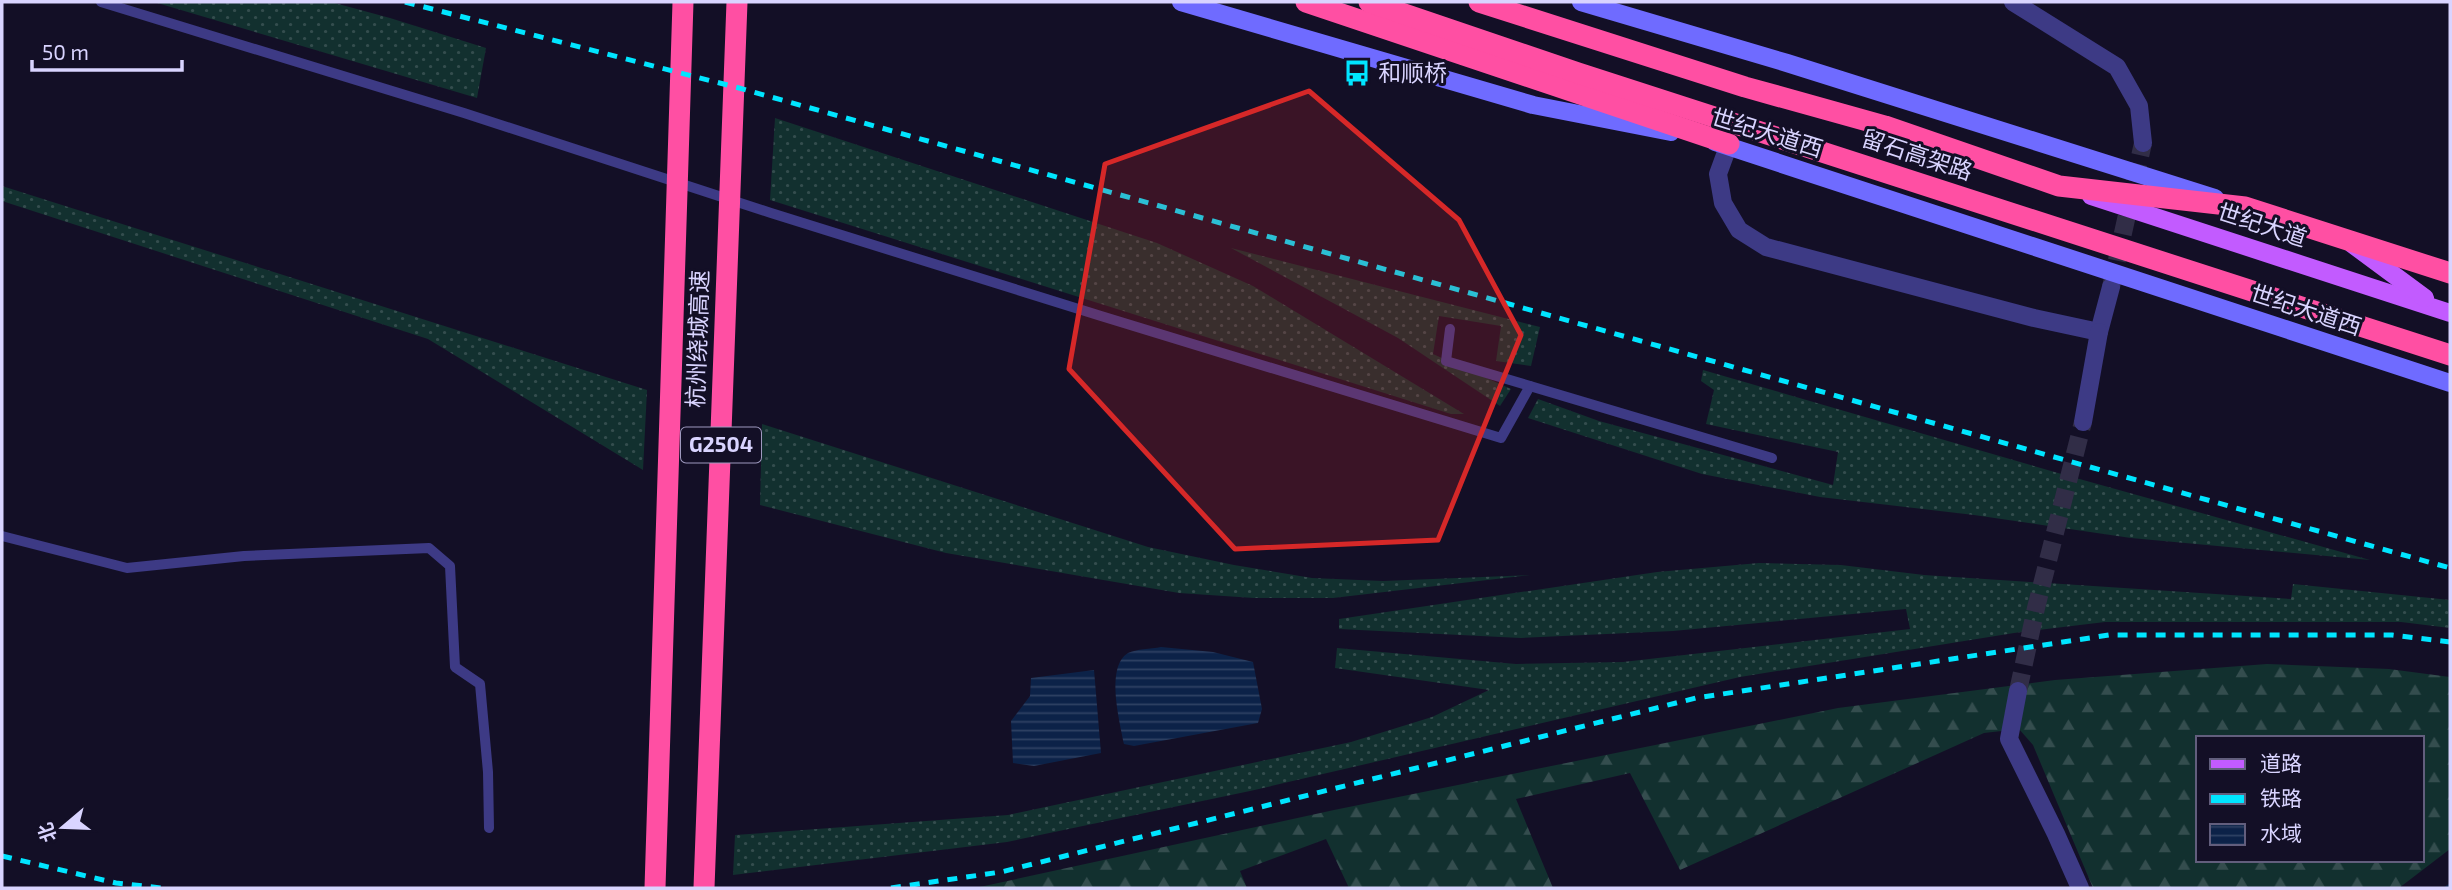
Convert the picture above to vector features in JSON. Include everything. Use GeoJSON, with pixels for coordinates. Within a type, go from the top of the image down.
{"type":"FeatureCollection","features":[{"type":"Feature","properties":{"kind":"highway","name":"杭州绕城高速"},"geometry":{"type":"LineString","coordinates":[[655,888],[683,2]]}},
{"type":"Feature","properties":{"kind":"highway","name":"杭州绕城高速"},"geometry":{"type":"LineString","coordinates":[[704,888],[737,2]]}},
{"type":"Feature","properties":{"kind":"highway"},"geometry":{"type":"LineString","coordinates":[[1306,2],[1729,144]]}},
{"type":"Feature","properties":{"kind":"highway","name":"留石高架路"},"geometry":{"type":"LineString","coordinates":[[1369,2],[1578,73],[2450,355]]}},
{"type":"Feature","properties":{"kind":"highway","name":"留石高架路"},"geometry":{"type":"LineString","coordinates":[[1479,2],[1745,87],[1885,126],[2059,186],[2245,207],[2450,273]]}},
{"type":"Feature","properties":{"kind":"main road","name":"世纪大道西"},"geometry":{"type":"LineString","coordinates":[[1181,2],[1534,105],[1729,144],[2450,383]]}},
{"type":"Feature","properties":{"kind":"main road"},"geometry":{"type":"LineString","coordinates":[[1581,2],[1615,6],[2245,207]]}},
{"type":"Feature","properties":{"kind":"main road","name":"世纪大道"},"geometry":{"type":"LineString","coordinates":[[2059,186],[2444,311]]}},
{"type":"Feature","properties":{"kind":"main road"},"geometry":{"type":"LineString","coordinates":[[2344,239],[2444,311]]}},
{"type":"Feature","properties":{"kind":"street"},"geometry":{"type":"LineString","coordinates":[[2013,2],[2117,67],[2139,106],[2143,143]]}},
{"type":"Feature","properties":{"kind":"street"},"geometry":{"type":"LineString","coordinates":[[1729,144],[1717,174],[1723,203],[1739,230],[1766,247],[2034,318],[2099,332]]}},
{"type":"Feature","properties":{"kind":"street"},"geometry":{"type":"LineString","coordinates":[[2083,422],[2099,332],[2111,287]]}},
{"type":"Feature","properties":{"kind":"street"},"geometry":{"type":"LineString","coordinates":[[2018,691],[2009,740],[2080,888]]}},
{"type":"Feature","properties":{"kind":"lane"},"geometry":{"type":"LineString","coordinates":[[101,2],[464,113],[1074,308],[1501,438],[1530,386]]}},
{"type":"Feature","properties":{"kind":"lane"},"geometry":{"type":"LineString","coordinates":[[1450,329],[1446,361],[1773,457]]}},
{"type":"Feature","properties":{"kind":"lane"},"geometry":{"type":"LineString","coordinates":[[2,537],[127,568],[244,556],[429,548],[450,566],[455,667],[480,684],[488,772],[489,828]]}},
{"type":"Feature","properties":{"kind":"highlighted area"},"geometry":{"type":"Polygon","coordinates":[[[1309,91],[1459,220],[1521,335],[1438,540],[1235,549],[1069,369],[1105,164],[1309,91]]]}},
{"type":"Feature","properties":{"kind":"green space"},"geometry":{"type":"Polygon","coordinates":[[[154,2],[331,2],[390,18],[486,48],[477,98],[154,2]]]}},
{"type":"Feature","properties":{"kind":"green space"},"geometry":{"type":"Polygon","coordinates":[[[775,118],[1157,243],[1253,286],[1464,414],[1451,414],[770,200],[775,118]]]}},
{"type":"Feature","properties":{"kind":"green space"},"geometry":{"type":"Polygon","coordinates":[[[2,186],[647,390],[643,470],[428,339],[2,201],[2,186]]]}},
{"type":"Feature","properties":{"kind":"green space"},"geometry":{"type":"Polygon","coordinates":[[[1231,248],[1540,327],[1531,366],[1496,361],[1501,326],[1439,316],[1433,354],[1511,389],[1500,406],[1398,338],[1231,248]]]}},
{"type":"Feature","properties":{"kind":"green space"},"geometry":{"type":"Polygon","coordinates":[[[1703,370],[2370,560],[2131,538],[1974,515],[1820,497],[1702,474],[1528,418],[1538,399],[1599,421],[1833,485],[1838,452],[1706,424],[1714,390],[1701,381],[1703,370]]]}},
{"type":"Feature","properties":{"kind":"green space"},"geometry":{"type":"Polygon","coordinates":[[[762,424],[1148,547],[1234,565],[1312,578],[1383,581],[1530,575],[1333,598],[1254,598],[1179,593],[946,553],[760,505],[762,424]]]}},
{"type":"Feature","properties":{"kind":"green space"},"geometry":{"type":"Polygon","coordinates":[[[1759,563],[1841,565],[1924,575],[2291,599],[2293,584],[2450,600],[2450,628],[2401,622],[2105,622],[2014,633],[1740,677],[1250,791],[1007,842],[733,875],[735,835],[1008,815],[1351,742],[1432,717],[1489,690],[1335,668],[1337,648],[1516,664],[1623,662],[1910,629],[1906,609],[1673,631],[1521,638],[1339,629],[1339,619],[1657,572],[1759,563]]]}},
{"type":"Feature","properties":{"kind":"green space"},"geometry":{"type":"Polygon","coordinates":[[[2267,664],[2389,669],[2450,677],[2450,849],[2399,888],[2093,888],[2033,745],[2019,729],[1984,733],[1680,870],[1630,773],[1516,799],[1553,888],[1349,888],[1326,839],[1240,871],[1247,888],[975,888],[1334,810],[1838,708],[2055,680],[2267,664]]]}},
{"type":"Feature","properties":{"kind":"water"},"geometry":{"type":"Polygon","coordinates":[[[1161,647],[1213,652],[1253,662],[1262,709],[1258,723],[1134,746],[1124,744],[1117,709],[1117,670],[1128,653],[1161,647]]]}},
{"type":"Feature","properties":{"kind":"water"},"geometry":{"type":"Polygon","coordinates":[[[1094,670],[1101,753],[1034,766],[1013,763],[1011,721],[1030,696],[1031,678],[1094,670]]]}},
{"type":"Feature","properties":{"kind":"tunnel"},"geometry":{"type":"LineString","coordinates":[[2111,287],[2143,143]]}},
{"type":"Feature","properties":{"kind":"tunnel"},"geometry":{"type":"LineString","coordinates":[[2018,691],[2083,422]]}},
{"type":"Feature","properties":{"kind":"railway"},"geometry":{"type":"LineString","coordinates":[[405,2],[739,88],[2450,568]]}},
{"type":"Feature","properties":{"kind":"railway"},"geometry":{"type":"LineString","coordinates":[[891,888],[1001,872],[1696,698],[2109,635],[2392,635],[2450,642]]}},
{"type":"Feature","properties":{"kind":"railway"},"geometry":{"type":"LineString","coordinates":[[2,856],[116,883],[161,888]]}},
{"type":"Feature","properties":{"kind":"place","name":"和顺桥"},"geometry":{"type":"Point","coordinates":[1357,73]}}]}
